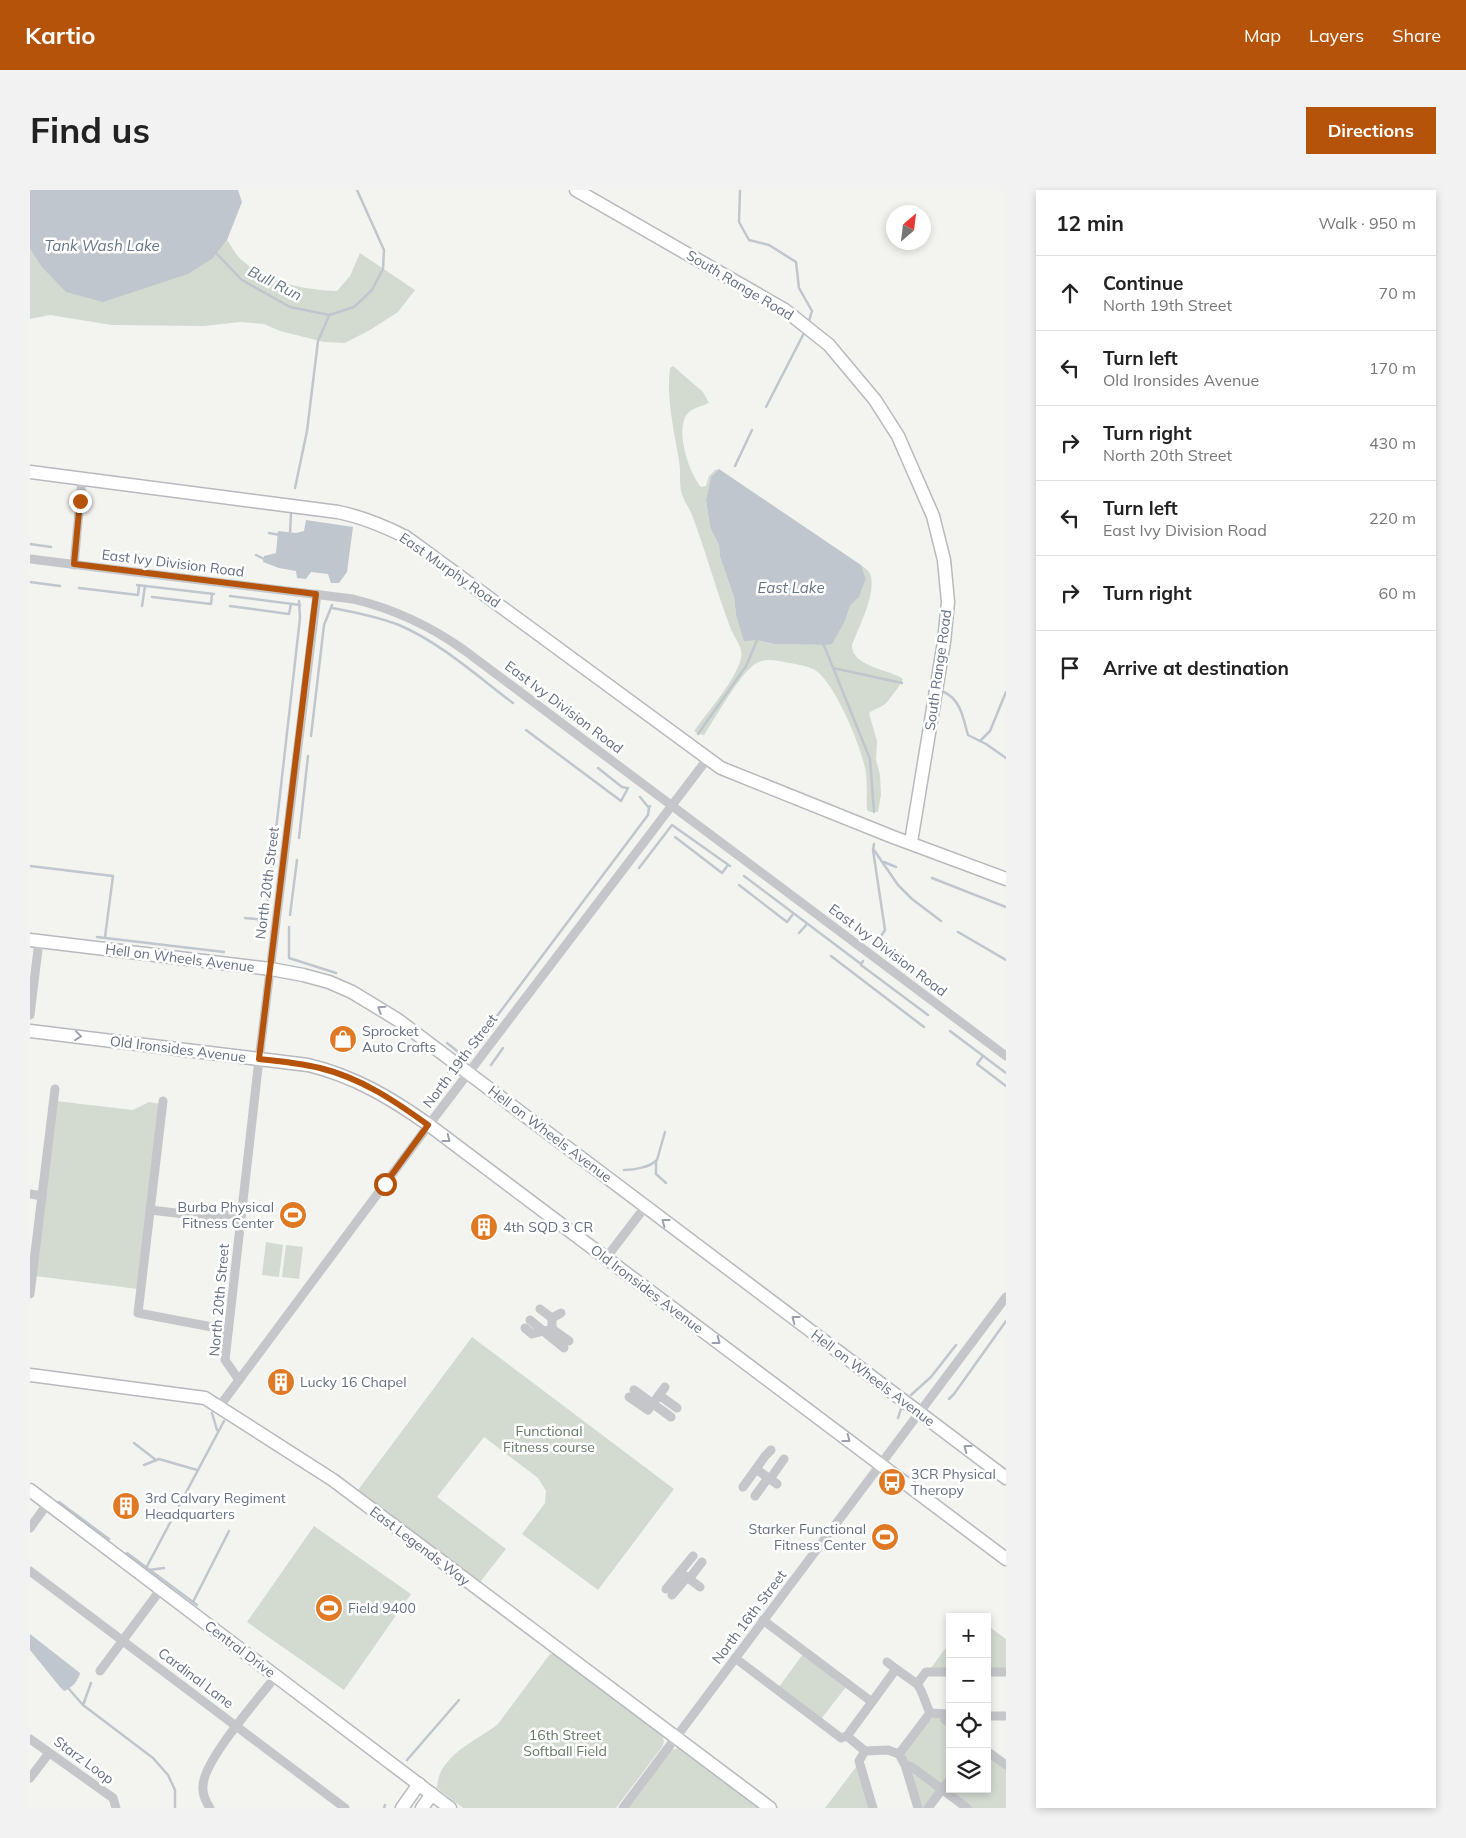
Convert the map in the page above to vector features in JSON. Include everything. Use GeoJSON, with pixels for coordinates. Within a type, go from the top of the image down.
{"type":"FeatureCollection","features":[{"type":"Feature","properties":{"kind":"street","name":"South Range Road"},"geometry":{"type":"LineString","coordinates":[[576,190],[785,310],[828,346],[875,400],[898,436],[933,516],[944,560],[948,602],[944,642],[911,842]]}},
{"type":"Feature","properties":{"kind":"street","name":"East Murphy Road"},"geometry":{"type":"LineString","coordinates":[[30,472],[338,512],[384,526],[406,537],[708,758],[733,774],[1006,880]]}},
{"type":"Feature","properties":{"kind":"street"},"geometry":{"type":"LineString","coordinates":[[74,564],[82,479]]}},
{"type":"Feature","properties":{"kind":"street","name":"East Ivy Division Road"},"geometry":{"type":"LineString","coordinates":[[30,559],[316,594],[373,604],[394,610],[430,627],[464,650],[1006,1056]]}},
{"type":"Feature","properties":{"kind":"street","name":"North 20th Street"},"geometry":{"type":"LineString","coordinates":[[239,1380],[225,1360],[259,1059],[316,594]]}},
{"type":"Feature","properties":{"kind":"street","name":"North 19th Street"},"geometry":{"type":"LineString","coordinates":[[219,1407],[428,1125],[708,758]]}},
{"type":"Feature","properties":{"kind":"street"},"geometry":{"type":"LineString","coordinates":[[30,1014],[35,941]]}},
{"type":"Feature","properties":{"kind":"street","name":"Hell on Wheels Avenue"},"geometry":{"type":"LineString","coordinates":[[35,941],[270,969],[317,978],[360,996],[398,1020],[1006,1478]]}},
{"type":"Feature","properties":{"kind":"street","name":"Old Ironsides Avenue"},"geometry":{"type":"LineString","coordinates":[[30,1030],[308,1065],[344,1076],[382,1094],[428,1125],[1006,1558]]}},
{"type":"Feature","properties":{"kind":"street"},"geometry":{"type":"LineString","coordinates":[[30,1294],[55,1088]]}},
{"type":"Feature","properties":{"kind":"street"},"geometry":{"type":"LineString","coordinates":[[163,1102],[138,1313],[228,1330]]}},
{"type":"Feature","properties":{"kind":"street"},"geometry":{"type":"LineString","coordinates":[[30,1194],[42,1196]]}},
{"type":"Feature","properties":{"kind":"street"},"geometry":{"type":"LineString","coordinates":[[606,1258],[645,1207]]}},
{"type":"Feature","properties":{"kind":"street"},"geometry":{"type":"LineString","coordinates":[[150,1210],[219,1218],[242,1209]]}},
{"type":"Feature","properties":{"kind":"street","name":"North 16th Street"},"geometry":{"type":"LineString","coordinates":[[623,1808],[1006,1297]]}},
{"type":"Feature","properties":{"kind":"street"},"geometry":{"type":"LineString","coordinates":[[540,1309],[552,1318]]}},
{"type":"Feature","properties":{"kind":"street"},"geometry":{"type":"LineString","coordinates":[[548,1330],[552,1318],[560,1313]]}},
{"type":"Feature","properties":{"kind":"street"},"geometry":{"type":"LineString","coordinates":[[527,1324],[548,1330],[567,1345]]}},
{"type":"Feature","properties":{"kind":"street","name":"East Legends Way"},"geometry":{"type":"LineString","coordinates":[[30,1376],[205,1398],[333,1480],[770,1808]]}},
{"type":"Feature","properties":{"kind":"street"},"geometry":{"type":"LineString","coordinates":[[631,1393],[648,1410],[665,1387]]}},
{"type":"Feature","properties":{"kind":"street"},"geometry":{"type":"LineString","coordinates":[[659,1395],[677,1408]]}},
{"type":"Feature","properties":{"kind":"street"},"geometry":{"type":"LineString","coordinates":[[652,1404],[671,1418]]}},
{"type":"Feature","properties":{"kind":"street"},"geometry":{"type":"LineString","coordinates":[[743,1487],[771,1450]]}},
{"type":"Feature","properties":{"kind":"street"},"geometry":{"type":"LineString","coordinates":[[755,1496],[772,1480],[784,1459]]}},
{"type":"Feature","properties":{"kind":"street"},"geometry":{"type":"LineString","coordinates":[[756,1469],[772,1480]]}},
{"type":"Feature","properties":{"kind":"street","name":"Central Drive"},"geometry":{"type":"LineString","coordinates":[[30,1490],[450,1808]]}},
{"type":"Feature","properties":{"kind":"street"},"geometry":{"type":"LineString","coordinates":[[30,1528],[48,1503]]}},
{"type":"Feature","properties":{"kind":"street"},"geometry":{"type":"LineString","coordinates":[[685,1576],[693,1556]]}},
{"type":"Feature","properties":{"kind":"street"},"geometry":{"type":"LineString","coordinates":[[669,1592],[702,1562]]}},
{"type":"Feature","properties":{"kind":"street","name":"Cardinal Lane"},"geometry":{"type":"LineString","coordinates":[[30,1571],[345,1808]]}},
{"type":"Feature","properties":{"kind":"street"},"geometry":{"type":"LineString","coordinates":[[685,1576],[700,1587]]}},
{"type":"Feature","properties":{"kind":"street"},"geometry":{"type":"LineString","coordinates":[[100,1672],[161,1589]]}},
{"type":"Feature","properties":{"kind":"street"},"geometry":{"type":"LineString","coordinates":[[763,1620],[872,1702]]}},
{"type":"Feature","properties":{"kind":"street"},"geometry":{"type":"LineString","coordinates":[[735,1658],[841,1738],[847,1736],[896,1669]]}},
{"type":"Feature","properties":{"kind":"street"},"geometry":{"type":"LineString","coordinates":[[887,1662],[920,1687],[930,1713]]}},
{"type":"Feature","properties":{"kind":"street"},"geometry":{"type":"LineString","coordinates":[[917,1684],[926,1672],[946,1672]]}},
{"type":"Feature","properties":{"kind":"street"},"geometry":{"type":"LineString","coordinates":[[991,1672],[1006,1672]]}},
{"type":"Feature","properties":{"kind":"street"},"geometry":{"type":"LineString","coordinates":[[210,1808],[205,1801],[202,1785],[210,1763],[276,1676]]}},
{"type":"Feature","properties":{"kind":"street"},"geometry":{"type":"LineString","coordinates":[[930,1713],[946,1714]]}},
{"type":"Feature","properties":{"kind":"street"},"geometry":{"type":"LineString","coordinates":[[899,1754],[930,1713]]}},
{"type":"Feature","properties":{"kind":"street"},"geometry":{"type":"LineString","coordinates":[[991,1716],[1006,1716]]}},
{"type":"Feature","properties":{"kind":"street"},"geometry":{"type":"LineString","coordinates":[[847,1736],[865,1751],[888,1750],[899,1754],[905,1765],[918,1808]]}},
{"type":"Feature","properties":{"kind":"street","name":"Starz Loop"},"geometry":{"type":"LineString","coordinates":[[30,1739],[113,1798],[116,1808]]}},
{"type":"Feature","properties":{"kind":"street"},"geometry":{"type":"LineString","coordinates":[[865,1751],[859,1761],[873,1808]]}},
{"type":"Feature","properties":{"kind":"street"},"geometry":{"type":"LineString","coordinates":[[30,1778],[49,1753]]}},
{"type":"Feature","properties":{"kind":"street"},"geometry":{"type":"LineString","coordinates":[[991,1754],[1006,1765]]}},
{"type":"Feature","properties":{"kind":"street"},"geometry":{"type":"LineString","coordinates":[[905,1765],[912,1767],[967,1808]]}},
{"type":"Feature","properties":{"kind":"street"},"geometry":{"type":"LineString","coordinates":[[402,1808],[419,1784]]}},
{"type":"Feature","properties":{"kind":"street"},"geometry":{"type":"LineString","coordinates":[[928,1808],[946,1784]]}},
{"type":"Feature","properties":{"kind":"street"},"geometry":{"type":"LineString","coordinates":[[422,1808],[432,1794]]}},
{"type":"Feature","properties":{"kind":"green space"},"geometry":{"type":"Polygon","coordinates":[[[227,240],[244,262],[265,275],[288,284],[312,289],[337,291],[350,276],[360,253],[415,290],[398,312],[345,343],[324,342],[280,331],[264,324],[240,322],[204,326],[112,325],[50,315],[30,319],[30,249],[41,266],[213,258],[227,240]]]}},
{"type":"Feature","properties":{"kind":"green space"},"geometry":{"type":"Polygon","coordinates":[[[673,366],[703,392],[709,403],[690,411],[684,420],[682,429],[685,451],[692,472],[701,487],[706,486],[709,476],[719,469],[711,477],[706,500],[710,527],[719,545],[720,557],[734,597],[736,615],[757,640],[774,644],[825,645],[845,621],[850,606],[859,597],[866,579],[861,565],[870,575],[871,593],[852,645],[853,652],[865,663],[903,679],[884,705],[869,713],[877,741],[876,760],[880,775],[881,795],[878,812],[867,810],[865,768],[858,744],[846,715],[831,687],[815,670],[799,665],[767,660],[755,664],[742,677],[704,735],[694,731],[728,685],[742,654],[740,646],[731,631],[692,515],[681,491],[680,465],[669,391],[670,368],[673,366]]]}},
{"type":"Feature","properties":{"kind":"green space"},"geometry":{"type":"Polygon","coordinates":[[[56,1101],[133,1110],[149,1102],[160,1104],[138,1289],[35,1276],[56,1101]]]}},
{"type":"Feature","properties":{"kind":"green space"},"geometry":{"type":"Polygon","coordinates":[[[266,1242],[283,1245],[279,1277],[262,1275],[266,1242]]]}},
{"type":"Feature","properties":{"kind":"green space"},"geometry":{"type":"Polygon","coordinates":[[[286,1245],[303,1247],[299,1279],[282,1277],[286,1245]]]}},
{"type":"Feature","properties":{"kind":"green space","name":"Functional Fitness course"},"geometry":{"type":"Polygon","coordinates":[[[472,1337],[674,1489],[598,1590],[522,1534],[545,1503],[546,1491],[538,1478],[484,1437],[437,1497],[506,1549],[480,1582],[358,1490],[472,1337]]]}},
{"type":"Feature","properties":{"kind":"green space","name":"Field 9400"},"geometry":{"type":"Polygon","coordinates":[[[314,1526],[411,1594],[344,1690],[247,1622],[314,1526]]]}},
{"type":"Feature","properties":{"kind":"green space"},"geometry":{"type":"Polygon","coordinates":[[[991,1628],[1006,1639],[1006,1671],[991,1670],[991,1628]]]}},
{"type":"Feature","properties":{"kind":"green space"},"geometry":{"type":"Polygon","coordinates":[[[946,1647],[946,1670],[931,1668],[946,1647]]]}},
{"type":"Feature","properties":{"kind":"green space","name":"16th Street Softball Field"},"geometry":{"type":"Polygon","coordinates":[[[550,1654],[556,1654],[662,1733],[664,1742],[662,1747],[616,1808],[463,1808],[437,1788],[439,1776],[444,1766],[460,1750],[498,1724],[550,1654]]]}},
{"type":"Feature","properties":{"kind":"green space"},"geometry":{"type":"Polygon","coordinates":[[[803,1654],[846,1687],[821,1719],[779,1687],[803,1654]]]}},
{"type":"Feature","properties":{"kind":"green space"},"geometry":{"type":"Polygon","coordinates":[[[934,1717],[946,1717],[946,1791],[941,1787],[926,1808],[920,1808],[904,1754],[934,1717]]]}},
{"type":"Feature","properties":{"kind":"green space"},"geometry":{"type":"Polygon","coordinates":[[[681,1748],[762,1808],[627,1808],[671,1750],[681,1748]]]}},
{"type":"Feature","properties":{"kind":"green space"},"geometry":{"type":"Polygon","coordinates":[[[991,1758],[1006,1769],[1006,1808],[970,1808],[949,1793],[991,1793],[991,1758]]]}},
{"type":"Feature","properties":{"kind":"green space"},"geometry":{"type":"Polygon","coordinates":[[[856,1767],[871,1808],[825,1808],[856,1767]]]}},
{"type":"Feature","properties":{"kind":"water","name":"Tank Wash Lake"},"geometry":{"type":"Polygon","coordinates":[[[30,190],[238,190],[242,202],[227,240],[213,258],[188,274],[103,302],[66,292],[41,266],[30,249],[30,190]]]}},
{"type":"Feature","properties":{"kind":"water","name":"East Lake"},"geometry":{"type":"Polygon","coordinates":[[[719,469],[861,565],[866,579],[859,597],[850,606],[845,621],[832,644],[774,644],[757,640],[744,641],[736,615],[734,597],[720,557],[719,545],[710,527],[706,500],[711,477],[719,469]]]}},
{"type":"Feature","properties":{"kind":"water"},"geometry":{"type":"Polygon","coordinates":[[[306,520],[353,527],[347,572],[339,583],[331,583],[328,574],[311,572],[306,579],[297,578],[296,571],[279,568],[263,562],[264,556],[276,553],[278,531],[296,533],[304,531],[306,520]]]}},
{"type":"Feature","properties":{"kind":"water"},"geometry":{"type":"Polygon","coordinates":[[[30,1634],[80,1673],[70,1688],[64,1691],[30,1650],[30,1634]]]}},
{"type":"Feature","properties":{"kind":"waterway","name":"Bull Run"},"geometry":{"type":"LineString","coordinates":[[215,252],[242,280],[290,307],[329,315],[354,307],[372,290],[383,269],[384,250],[357,190]]}},
{"type":"Feature","properties":{"kind":"waterway"},"geometry":{"type":"LineString","coordinates":[[740,190],[739,222],[749,240],[769,245],[796,262],[799,288],[812,311],[809,321]]}},
{"type":"Feature","properties":{"kind":"waterway"},"geometry":{"type":"LineString","coordinates":[[295,488],[307,431],[318,341],[329,316]]}},
{"type":"Feature","properties":{"kind":"waterway"},"geometry":{"type":"LineString","coordinates":[[766,407],[804,333]]}},
{"type":"Feature","properties":{"kind":"waterway"},"geometry":{"type":"LineString","coordinates":[[735,466],[752,430]]}},
{"type":"Feature","properties":{"kind":"waterway"},"geometry":{"type":"LineString","coordinates":[[290,534],[291,513]]}},
{"type":"Feature","properties":{"kind":"waterway"},"geometry":{"type":"LineString","coordinates":[[269,533],[280,535]]}},
{"type":"Feature","properties":{"kind":"waterway"},"geometry":{"type":"LineString","coordinates":[[30,544],[51,547]]}},
{"type":"Feature","properties":{"kind":"waterway"},"geometry":{"type":"LineString","coordinates":[[256,555],[266,560]]}},
{"type":"Feature","properties":{"kind":"waterway"},"geometry":{"type":"LineString","coordinates":[[30,582],[60,586]]}},
{"type":"Feature","properties":{"kind":"waterway"},"geometry":{"type":"LineString","coordinates":[[137,585],[214,594]]}},
{"type":"Feature","properties":{"kind":"waterway"},"geometry":{"type":"LineString","coordinates":[[79,588],[138,595],[139,586]]}},
{"type":"Feature","properties":{"kind":"waterway"},"geometry":{"type":"LineString","coordinates":[[142,606],[145,586]]}},
{"type":"Feature","properties":{"kind":"waterway"},"geometry":{"type":"LineString","coordinates":[[152,597],[211,604],[212,594]]}},
{"type":"Feature","properties":{"kind":"waterway"},"geometry":{"type":"LineString","coordinates":[[230,596],[300,605]]}},
{"type":"Feature","properties":{"kind":"waterway"},"geometry":{"type":"LineString","coordinates":[[264,936],[300,618],[299,601]]}},
{"type":"Feature","properties":{"kind":"waterway"},"geometry":{"type":"LineString","coordinates":[[230,606],[289,614],[291,604]]}},
{"type":"Feature","properties":{"kind":"waterway"},"geometry":{"type":"LineString","coordinates":[[311,736],[324,625],[332,605]]}},
{"type":"Feature","properties":{"kind":"waterway"},"geometry":{"type":"LineString","coordinates":[[332,608],[383,620],[414,632],[458,661],[513,703]]}},
{"type":"Feature","properties":{"kind":"waterway"},"geometry":{"type":"LineString","coordinates":[[698,734],[746,666],[758,638]]}},
{"type":"Feature","properties":{"kind":"waterway"},"geometry":{"type":"LineString","coordinates":[[823,643],[870,759],[874,812]]}},
{"type":"Feature","properties":{"kind":"waterway"},"geometry":{"type":"LineString","coordinates":[[833,668],[902,683]]}},
{"type":"Feature","properties":{"kind":"waterway"},"geometry":{"type":"LineString","coordinates":[[944,692],[950,695],[958,705],[968,735],[986,744],[1006,758]]}},
{"type":"Feature","properties":{"kind":"waterway"},"geometry":{"type":"LineString","coordinates":[[980,741],[990,731],[1006,692]]}},
{"type":"Feature","properties":{"kind":"waterway"},"geometry":{"type":"LineString","coordinates":[[526,730],[621,801],[628,788]]}},
{"type":"Feature","properties":{"kind":"waterway"},"geometry":{"type":"LineString","coordinates":[[299,838],[308,756]]}},
{"type":"Feature","properties":{"kind":"waterway"},"geometry":{"type":"LineString","coordinates":[[598,768],[622,787],[627,788]]}},
{"type":"Feature","properties":{"kind":"waterway"},"geometry":{"type":"LineString","coordinates":[[640,797],[649,808],[650,806]]}},
{"type":"Feature","properties":{"kind":"waterway"},"geometry":{"type":"LineString","coordinates":[[460,1055],[473,1048],[648,815],[649,808]]}},
{"type":"Feature","properties":{"kind":"waterway"},"geometry":{"type":"LineString","coordinates":[[639,868],[672,825],[730,866]]}},
{"type":"Feature","properties":{"kind":"waterway"},"geometry":{"type":"LineString","coordinates":[[675,837],[722,873],[728,865]]}},
{"type":"Feature","properties":{"kind":"waterway"},"geometry":{"type":"LineString","coordinates":[[874,844],[873,850],[885,930],[875,945]]}},
{"type":"Feature","properties":{"kind":"waterway"},"geometry":{"type":"LineString","coordinates":[[874,850],[898,885],[912,899],[941,921]]}},
{"type":"Feature","properties":{"kind":"waterway"},"geometry":{"type":"LineString","coordinates":[[290,915],[297,860]]}},
{"type":"Feature","properties":{"kind":"waterway"},"geometry":{"type":"LineString","coordinates":[[884,862],[896,867]]}},
{"type":"Feature","properties":{"kind":"waterway"},"geometry":{"type":"LineString","coordinates":[[30,866],[113,876],[105,937]]}},
{"type":"Feature","properties":{"kind":"waterway"},"geometry":{"type":"LineString","coordinates":[[744,876],[861,964],[863,961]]}},
{"type":"Feature","properties":{"kind":"waterway"},"geometry":{"type":"LineString","coordinates":[[932,878],[1006,907]]}},
{"type":"Feature","properties":{"kind":"waterway"},"geometry":{"type":"LineString","coordinates":[[739,885],[787,922],[793,914]]}},
{"type":"Feature","properties":{"kind":"waterway"},"geometry":{"type":"LineString","coordinates":[[245,918],[265,920]]}},
{"type":"Feature","properties":{"kind":"waterway"},"geometry":{"type":"LineString","coordinates":[[799,933],[807,924]]}},
{"type":"Feature","properties":{"kind":"waterway"},"geometry":{"type":"LineString","coordinates":[[289,927],[289,958],[336,973]]}},
{"type":"Feature","properties":{"kind":"waterway"},"geometry":{"type":"LineString","coordinates":[[958,932],[1006,960]]}},
{"type":"Feature","properties":{"kind":"waterway"},"geometry":{"type":"LineString","coordinates":[[97,937],[224,952]]}},
{"type":"Feature","properties":{"kind":"waterway"},"geometry":{"type":"LineString","coordinates":[[831,956],[924,1027]]}},
{"type":"Feature","properties":{"kind":"waterway"},"geometry":{"type":"LineString","coordinates":[[861,965],[928,1015]]}},
{"type":"Feature","properties":{"kind":"waterway"},"geometry":{"type":"LineString","coordinates":[[950,1031],[1006,1073]]}},
{"type":"Feature","properties":{"kind":"waterway"},"geometry":{"type":"LineString","coordinates":[[447,1043],[461,1054]]}},
{"type":"Feature","properties":{"kind":"waterway"},"geometry":{"type":"LineString","coordinates":[[491,1065],[503,1048]]}},
{"type":"Feature","properties":{"kind":"waterway"},"geometry":{"type":"LineString","coordinates":[[983,1056],[977,1064],[1006,1086]]}},
{"type":"Feature","properties":{"kind":"waterway"},"geometry":{"type":"LineString","coordinates":[[624,1170],[642,1168],[657,1160],[665,1132]]}},
{"type":"Feature","properties":{"kind":"waterway"},"geometry":{"type":"LineString","coordinates":[[656,1162],[656,1174],[666,1183]]}},
{"type":"Feature","properties":{"kind":"waterway"},"geometry":{"type":"LineString","coordinates":[[949,1399],[1006,1321]]}},
{"type":"Feature","properties":{"kind":"waterway"},"geometry":{"type":"LineString","coordinates":[[911,1395],[931,1377],[956,1345]]}},
{"type":"Feature","properties":{"kind":"waterway"},"geometry":{"type":"LineString","coordinates":[[898,1418],[901,1409]]}},
{"type":"Feature","properties":{"kind":"waterway"},"geometry":{"type":"LineString","coordinates":[[212,1413],[217,1430]]}},
{"type":"Feature","properties":{"kind":"waterway"},"geometry":{"type":"LineString","coordinates":[[145,1570],[224,1421]]}},
{"type":"Feature","properties":{"kind":"waterway"},"geometry":{"type":"LineString","coordinates":[[134,1443],[156,1460]]}},
{"type":"Feature","properties":{"kind":"waterway"},"geometry":{"type":"LineString","coordinates":[[144,1465],[159,1459],[197,1470]]}},
{"type":"Feature","properties":{"kind":"waterway"},"geometry":{"type":"LineString","coordinates":[[59,1502],[109,1539]]}},
{"type":"Feature","properties":{"kind":"waterway"},"geometry":{"type":"LineString","coordinates":[[193,1602],[229,1531]]}},
{"type":"Feature","properties":{"kind":"waterway"},"geometry":{"type":"LineString","coordinates":[[127,1553],[197,1605]]}},
{"type":"Feature","properties":{"kind":"waterway"},"geometry":{"type":"LineString","coordinates":[[149,1570],[164,1568]]}},
{"type":"Feature","properties":{"kind":"waterway"},"geometry":{"type":"LineString","coordinates":[[91,1683],[83,1705],[153,1758],[168,1775],[175,1790],[175,1808]]}},
{"type":"Feature","properties":{"kind":"waterway"},"geometry":{"type":"LineString","coordinates":[[69,1689],[83,1705]]}},
{"type":"Feature","properties":{"kind":"waterway"},"geometry":{"type":"LineString","coordinates":[[407,1760],[459,1700]]}},
{"type":"Feature","properties":{"kind":"place","name":"Sprocket Auto Crafts"},"geometry":{"type":"Point","coordinates":[343,1039]}},
{"type":"Feature","properties":{"kind":"place","name":"Burba Physical Fitness Center"},"geometry":{"type":"Point","coordinates":[293,1215]}},
{"type":"Feature","properties":{"kind":"place","name":"4th SQD 3 CR"},"geometry":{"type":"Point","coordinates":[484,1227]}},
{"type":"Feature","properties":{"kind":"place","name":"Lucky 16 Chapel"},"geometry":{"type":"Point","coordinates":[281,1382]}},
{"type":"Feature","properties":{"kind":"place","name":"3CR Physical Theropy"},"geometry":{"type":"Point","coordinates":[892,1482]}},
{"type":"Feature","properties":{"kind":"place","name":"3rd Calvary Regiment Headquarters"},"geometry":{"type":"Point","coordinates":[126,1506]}},
{"type":"Feature","properties":{"kind":"place","name":"Starker Functional Fitness Center"},"geometry":{"type":"Point","coordinates":[885,1537]}},
{"type":"Feature","properties":{"kind":"place","name":"Field 9400"},"geometry":{"type":"Point","coordinates":[329,1608]}},
{"type":"Feature","properties":{"kind":"route"},"geometry":{"type":"LineString","coordinates":[[80,501],[74,564],[316,594],[259,1059],[308,1065],[344,1076],[382,1094],[428,1125],[385,1184]]}}]}
